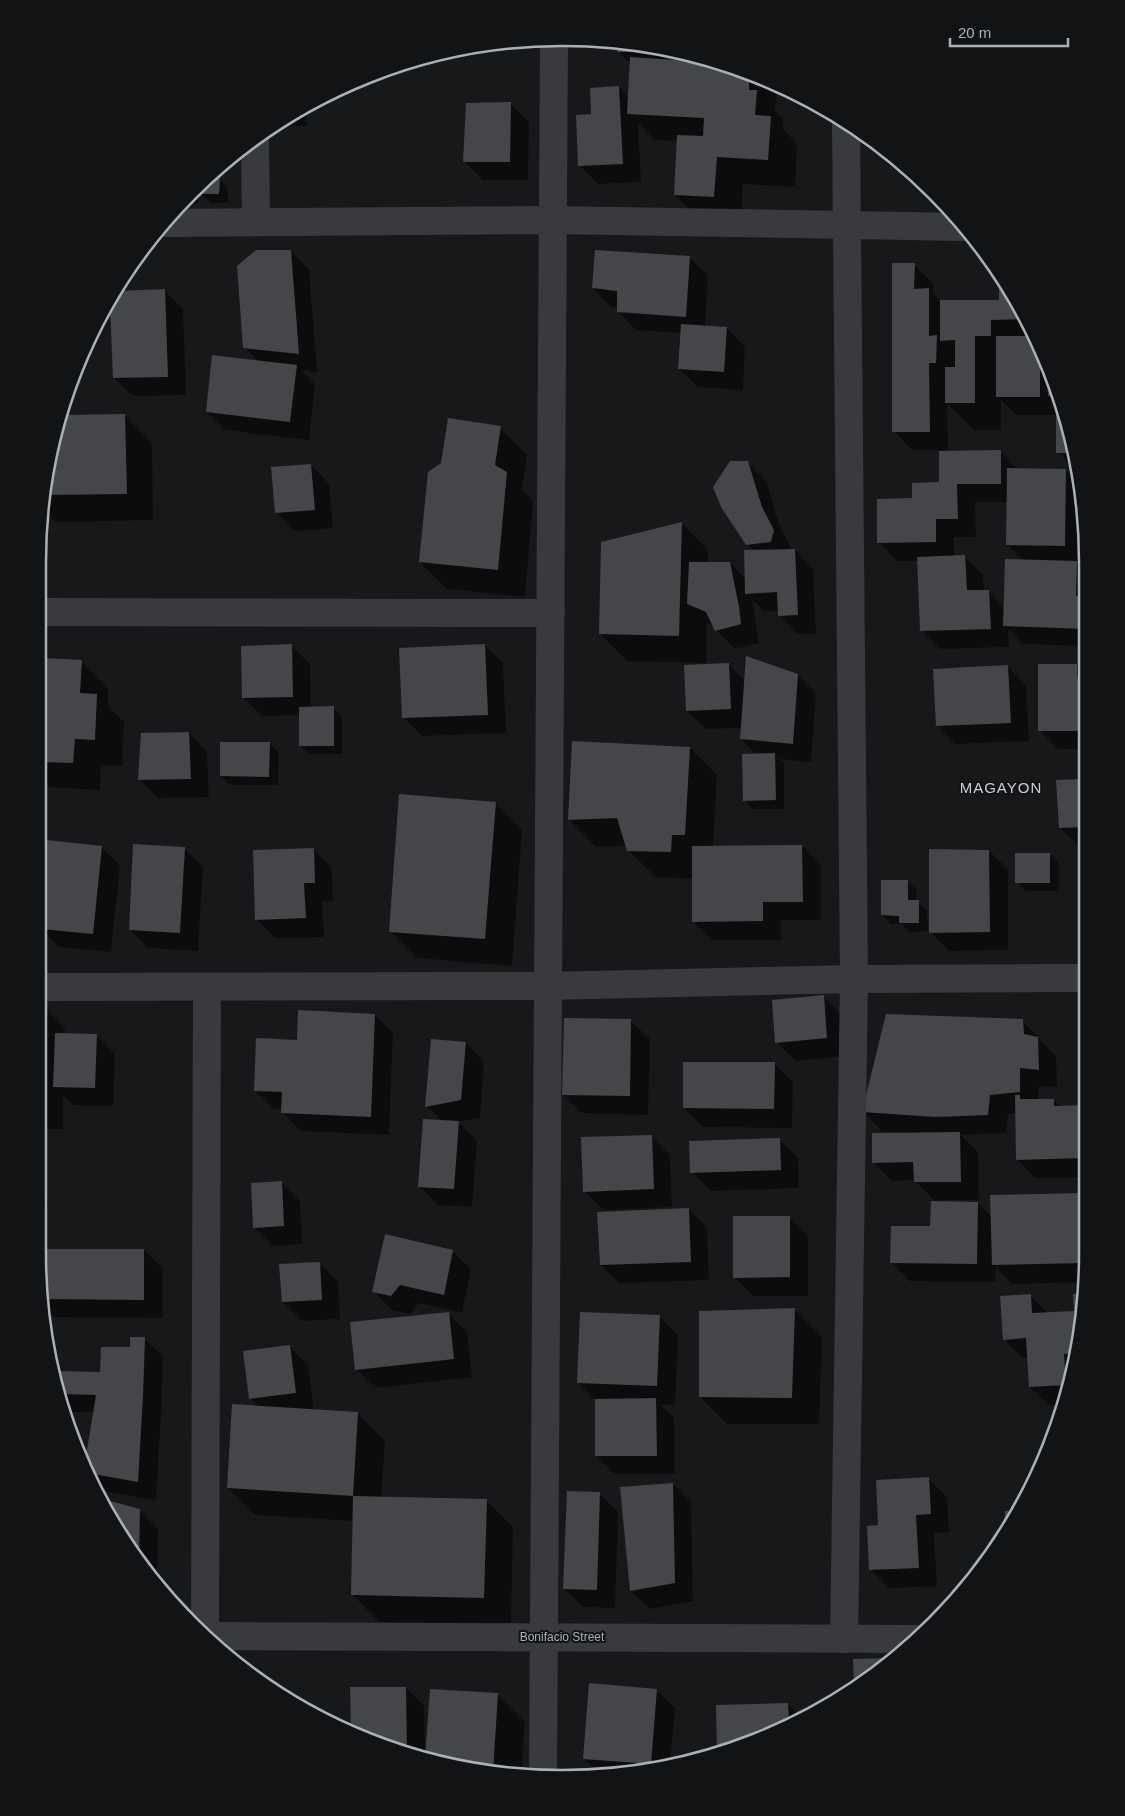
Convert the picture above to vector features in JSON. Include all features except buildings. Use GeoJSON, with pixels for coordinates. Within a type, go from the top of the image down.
{"type":"FeatureCollection","features":[{"type":"Feature","properties":{"kind":"street"},"geometry":{"type":"LineString","coordinates":[[543,1769],[554,46]]}},
{"type":"Feature","properties":{"kind":"street"},"geometry":{"type":"LineString","coordinates":[[844,1639],[854,979],[846,131]]}},
{"type":"Feature","properties":{"kind":"street"},"geometry":{"type":"LineString","coordinates":[[255,148],[256,222]]}},
{"type":"Feature","properties":{"kind":"street"},"geometry":{"type":"LineString","coordinates":[[173,223],[554,220],[955,227]]}},
{"type":"Feature","properties":{"kind":"street"},"geometry":{"type":"LineString","coordinates":[[46,612],[551,613]]}},
{"type":"Feature","properties":{"kind":"street"},"geometry":{"type":"LineString","coordinates":[[46,987],[547,986],[854,979],[1079,978]]}},
{"type":"Feature","properties":{"kind":"street"},"geometry":{"type":"LineString","coordinates":[[205,1626],[206,987]]}},
{"type":"Feature","properties":{"kind":"street","name":"Bonifacio Street"},"geometry":{"type":"LineString","coordinates":[[215,1636],[906,1639]]}},
{"type":"Feature","properties":{"kind":"district","name":"MAGAYON"},"geometry":{"type":"Point","coordinates":[1001,787]}}]}
